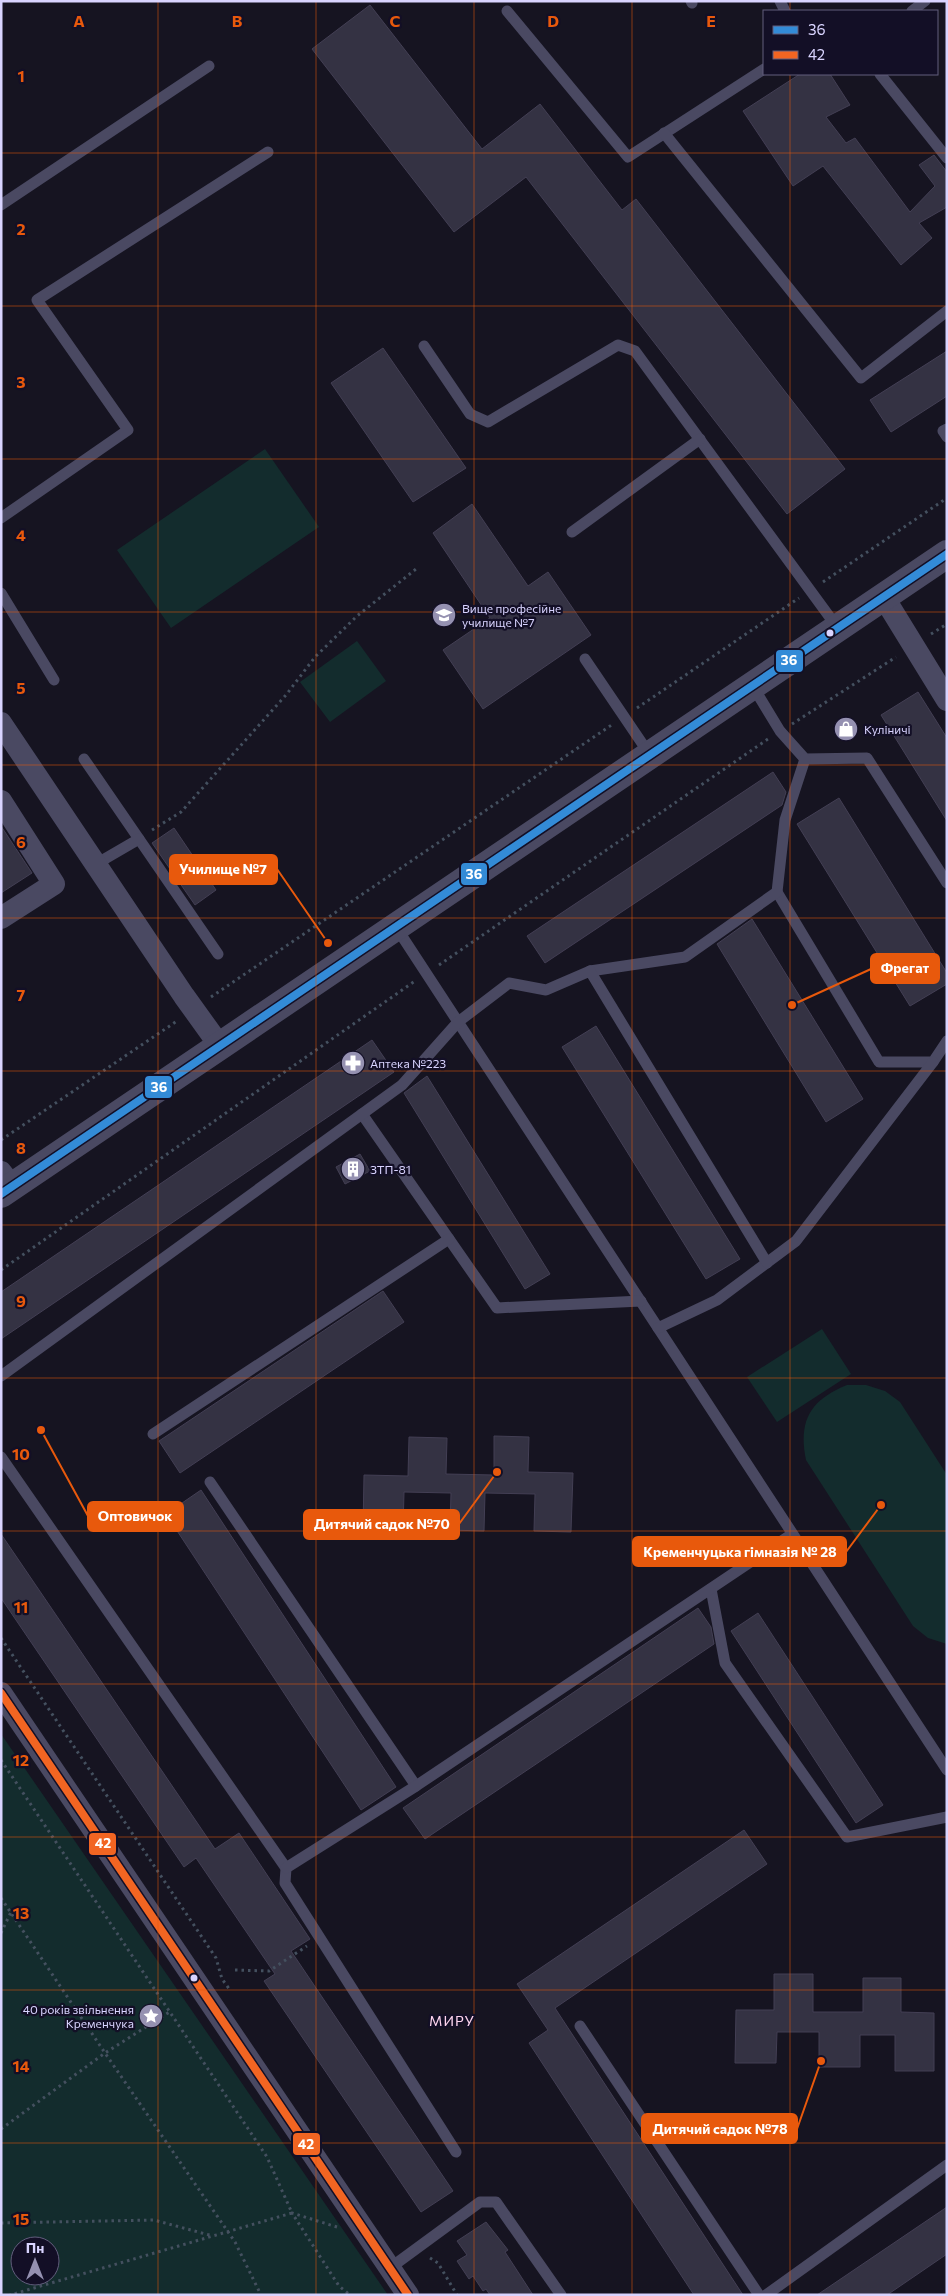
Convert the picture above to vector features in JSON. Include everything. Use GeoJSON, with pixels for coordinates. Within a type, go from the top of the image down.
{"type":"FeatureCollection","features":[{"type":"Feature","properties":{"kind":"street"},"geometry":{"type":"LineString","coordinates":[[5,1184],[220,1046],[947,554]]}},
{"type":"Feature","properties":{"kind":"street"},"geometry":{"type":"LineString","coordinates":[[883,596],[947,700]]}},
{"type":"Feature","properties":{"kind":"street"},"geometry":{"type":"LineString","coordinates":[[1,724],[220,1046]]}},
{"type":"Feature","properties":{"kind":"street"},"geometry":{"type":"LineString","coordinates":[[1,801],[54,884],[1,918]]}},
{"type":"Feature","properties":{"kind":"street"},"geometry":{"type":"LineString","coordinates":[[1,1693],[408,2295]]}},
{"type":"Feature","properties":{"kind":"lane"},"geometry":{"type":"LineString","coordinates":[[913,10],[925,1]]}},
{"type":"Feature","properties":{"kind":"lane"},"geometry":{"type":"LineString","coordinates":[[507,12],[628,157],[763,70]]}},
{"type":"Feature","properties":{"kind":"lane"},"geometry":{"type":"LineString","coordinates":[[1,205],[208,66]]}},
{"type":"Feature","properties":{"kind":"lane"},"geometry":{"type":"LineString","coordinates":[[881,75],[947,158]]}},
{"type":"Feature","properties":{"kind":"lane"},"geometry":{"type":"LineString","coordinates":[[664,133],[861,378],[947,311]]}},
{"type":"Feature","properties":{"kind":"lane"},"geometry":{"type":"LineString","coordinates":[[1,518],[128,430],[37,300],[268,152]]}},
{"type":"Feature","properties":{"kind":"lane"},"geometry":{"type":"LineString","coordinates":[[424,346],[470,414],[488,422],[618,345],[635,350],[837,627]]}},
{"type":"Feature","properties":{"kind":"lane"},"geometry":{"type":"LineString","coordinates":[[947,429],[943,431],[947,437]]}},
{"type":"Feature","properties":{"kind":"lane"},"geometry":{"type":"LineString","coordinates":[[572,532],[700,439]]}},
{"type":"Feature","properties":{"kind":"lane"},"geometry":{"type":"LineString","coordinates":[[1,593],[54,680]]}},
{"type":"Feature","properties":{"kind":"lane"},"geometry":{"type":"LineString","coordinates":[[585,659],[650,755]]}},
{"type":"Feature","properties":{"kind":"lane"},"geometry":{"type":"LineString","coordinates":[[752,685],[780,731],[805,759],[867,758],[947,883]]}},
{"type":"Feature","properties":{"kind":"lane"},"geometry":{"type":"LineString","coordinates":[[84,759],[218,954]]}},
{"type":"Feature","properties":{"kind":"lane"},"geometry":{"type":"LineString","coordinates":[[805,759],[785,820],[776,892],[879,1062],[932,1062]]}},
{"type":"Feature","properties":{"kind":"lane"},"geometry":{"type":"LineString","coordinates":[[96,864],[139,839]]}},
{"type":"Feature","properties":{"kind":"lane"},"geometry":{"type":"LineString","coordinates":[[1,1376],[402,1084],[458,1022],[509,983],[546,990],[590,971],[685,956],[776,892]]}},
{"type":"Feature","properties":{"kind":"lane"},"geometry":{"type":"LineString","coordinates":[[396,927],[947,1770]]}},
{"type":"Feature","properties":{"kind":"lane"},"geometry":{"type":"LineString","coordinates":[[590,971],[767,1262]]}},
{"type":"Feature","properties":{"kind":"lane"},"geometry":{"type":"LineString","coordinates":[[658,1328],[717,1300],[796,1241],[947,1041]]}},
{"type":"Feature","properties":{"kind":"lane"},"geometry":{"type":"LineString","coordinates":[[362,1114],[497,1308],[641,1301]]}},
{"type":"Feature","properties":{"kind":"lane"},"geometry":{"type":"LineString","coordinates":[[153,1434],[449,1239]]}},
{"type":"Feature","properties":{"kind":"lane"},"geometry":{"type":"LineString","coordinates":[[1,1457],[286,1868],[285,1883],[456,2152]]}},
{"type":"Feature","properties":{"kind":"lane"},"geometry":{"type":"LineString","coordinates":[[210,1482],[416,1786]]}},
{"type":"Feature","properties":{"kind":"lane"},"geometry":{"type":"LineString","coordinates":[[286,1868],[416,1786],[792,1534]]}},
{"type":"Feature","properties":{"kind":"lane"},"geometry":{"type":"LineString","coordinates":[[711,1589],[725,1663],[847,1837],[947,1817]]}},
{"type":"Feature","properties":{"kind":"lane"},"geometry":{"type":"LineString","coordinates":[[580,2026],[759,2295]]}},
{"type":"Feature","properties":{"kind":"lane"},"geometry":{"type":"LineString","coordinates":[[766,2295],[947,2165]]}},
{"type":"Feature","properties":{"kind":"lane"},"geometry":{"type":"LineString","coordinates":[[390,2268],[480,2202],[496,2202],[561,2295]]}},
{"type":"Feature","properties":{"kind":"path"},"geometry":{"type":"LineString","coordinates":[[1,1140],[947,498]]}},
{"type":"Feature","properties":{"kind":"path"},"geometry":{"type":"LineString","coordinates":[[139,839],[180,812],[286,695],[315,657],[357,616],[416,568]]}},
{"type":"Feature","properties":{"kind":"path"},"geometry":{"type":"LineString","coordinates":[[1,1270],[426,974],[780,731],[947,624]]}},
{"type":"Feature","properties":{"kind":"path"},"geometry":{"type":"LineString","coordinates":[[1,1638],[216,1958],[222,1979],[233,1995]]}},
{"type":"Feature","properties":{"kind":"path"},"geometry":{"type":"LineString","coordinates":[[1,1760],[267,2157],[292,2213],[339,2286],[350,2295]]}},
{"type":"Feature","properties":{"kind":"path"},"geometry":{"type":"LineString","coordinates":[[1,1898],[229,2232],[261,2295]]}},
{"type":"Feature","properties":{"kind":"path"},"geometry":{"type":"LineString","coordinates":[[1,1933],[11,1912]]}},
{"type":"Feature","properties":{"kind":"path"},"geometry":{"type":"LineString","coordinates":[[236,1970],[269,1971],[320,1937]]}},
{"type":"Feature","properties":{"kind":"path"},"geometry":{"type":"LineString","coordinates":[[1,2130],[105,2053],[170,2011]]}},
{"type":"Feature","properties":{"kind":"path"},"geometry":{"type":"LineString","coordinates":[[10,2295],[292,2213],[339,2227]]}},
{"type":"Feature","properties":{"kind":"path"},"geometry":{"type":"LineString","coordinates":[[1,2224],[154,2220],[213,2236]]}},
{"type":"Feature","properties":{"kind":"path"},"geometry":{"type":"LineString","coordinates":[[415,2250],[438,2263],[457,2295]]}},
{"type":"Feature","properties":{"kind":"green space"},"geometry":{"type":"Polygon","coordinates":[[[265,449],[319,527],[171,628],[117,550],[265,449]]]}},
{"type":"Feature","properties":{"kind":"green space"},"geometry":{"type":"Polygon","coordinates":[[[357,641],[386,681],[330,722],[300,682],[357,641]]]}},
{"type":"Feature","properties":{"kind":"green space"},"geometry":{"type":"Polygon","coordinates":[[[822,1329],[851,1374],[777,1422],[747,1377],[822,1329]]]}},
{"type":"Feature","properties":{"kind":"green space"},"geometry":{"type":"Polygon","coordinates":[[[847,1385],[866,1385],[885,1391],[900,1402],[947,1475],[947,1644],[928,1638],[913,1626],[806,1460],[804,1434],[810,1414],[824,1398],[847,1385]]]}},
{"type":"Feature","properties":{"kind":"green space"},"geometry":{"type":"Polygon","coordinates":[[[1,1734],[388,2295],[1,2295],[1,1734]]]}},
{"type":"Feature","properties":{"kind":"building"},"geometry":{"type":"Polygon","coordinates":[[[370,5],[482,149],[540,104],[622,210],[636,199],[845,469],[787,514],[526,177],[454,232],[312,49],[370,5]]]}},
{"type":"Feature","properties":{"kind":"building"},"geometry":{"type":"Polygon","coordinates":[[[798,75],[831,75],[850,105],[826,117],[846,143],[855,138],[910,212],[935,186],[919,165],[934,155],[947,172],[947,207],[919,223],[932,238],[901,265],[823,166],[793,186],[743,111],[798,75]]]}},
{"type":"Feature","properties":{"kind":"building"},"geometry":{"type":"Polygon","coordinates":[[[383,348],[466,468],[413,502],[331,383],[383,348]]]}},
{"type":"Feature","properties":{"kind":"building"},"geometry":{"type":"Polygon","coordinates":[[[947,351],[947,396],[891,432],[870,400],[947,351]]]}},
{"type":"Feature","properties":{"kind":"building"},"geometry":{"type":"Polygon","coordinates":[[[472,504],[528,586],[548,572],[591,635],[483,709],[443,650],[490,618],[433,533],[472,504]]]}},
{"type":"Feature","properties":{"kind":"building"},"geometry":{"type":"Polygon","coordinates":[[[918,692],[947,738],[947,821],[881,715],[918,692]]]}},
{"type":"Feature","properties":{"kind":"building"},"geometry":{"type":"Polygon","coordinates":[[[773,772],[786,792],[782,805],[545,963],[527,936],[773,772]]]}},
{"type":"Feature","properties":{"kind":"building"},"geometry":{"type":"Polygon","coordinates":[[[839,798],[947,973],[947,984],[910,1006],[797,824],[839,798]]]}},
{"type":"Feature","properties":{"kind":"building"},"geometry":{"type":"Polygon","coordinates":[[[1,826],[32,873],[1,893],[1,826]]]}},
{"type":"Feature","properties":{"kind":"building"},"geometry":{"type":"Polygon","coordinates":[[[174,828],[216,890],[195,905],[152,843],[174,828]]]}},
{"type":"Feature","properties":{"kind":"building"},"geometry":{"type":"Polygon","coordinates":[[[752,919],[863,1099],[826,1122],[717,944],[752,919]]]}},
{"type":"Feature","properties":{"kind":"building"},"geometry":{"type":"Polygon","coordinates":[[[596,1026],[740,1259],[706,1279],[562,1047],[596,1026]]]}},
{"type":"Feature","properties":{"kind":"building"},"geometry":{"type":"Polygon","coordinates":[[[372,1040],[394,1072],[1,1339],[1,1292],[372,1040]]]}},
{"type":"Feature","properties":{"kind":"building"},"geometry":{"type":"Polygon","coordinates":[[[427,1076],[550,1274],[525,1289],[404,1093],[427,1076]]]}},
{"type":"Feature","properties":{"kind":"building","name":"ЗТП-81"},"geometry":{"type":"Polygon","coordinates":[[[360,1154],[370,1171],[345,1184],[336,1167],[360,1154]]]}},
{"type":"Feature","properties":{"kind":"building"},"geometry":{"type":"Polygon","coordinates":[[[383,1291],[404,1322],[180,1473],[159,1441],[383,1291]]]}},
{"type":"Feature","properties":{"kind":"building"},"geometry":{"type":"Polygon","coordinates":[[[494,1436],[529,1437],[528,1472],[573,1473],[571,1532],[534,1531],[535,1494],[485,1493],[484,1531],[450,1530],[451,1493],[404,1492],[403,1531],[363,1530],[364,1475],[408,1476],[409,1437],[447,1438],[446,1474],[494,1475],[494,1436]]]}},
{"type":"Feature","properties":{"kind":"building"},"geometry":{"type":"Polygon","coordinates":[[[201,1490],[396,1787],[361,1810],[166,1514],[201,1490]]]}},
{"type":"Feature","properties":{"kind":"building"},"geometry":{"type":"Polygon","coordinates":[[[1,1534],[215,1849],[239,1833],[310,1939],[291,1951],[453,2191],[421,2212],[264,1981],[275,1974],[196,1858],[184,1867],[1,1598],[1,1534]]]}},
{"type":"Feature","properties":{"kind":"building"},"geometry":{"type":"Polygon","coordinates":[[[698,1608],[711,1627],[714,1644],[425,1839],[403,1808],[698,1608]]]}},
{"type":"Feature","properties":{"kind":"building"},"geometry":{"type":"Polygon","coordinates":[[[758,1613],[883,1805],[856,1823],[731,1631],[758,1613]]]}},
{"type":"Feature","properties":{"kind":"building"},"geometry":{"type":"Polygon","coordinates":[[[744,1830],[767,1864],[555,2008],[743,2295],[694,2295],[529,2043],[548,2030],[517,1984],[744,1830]]]}},
{"type":"Feature","properties":{"kind":"building"},"geometry":{"type":"Polygon","coordinates":[[[774,1974],[813,1974],[813,2012],[863,2012],[863,1978],[901,1978],[901,2012],[934,2013],[934,2071],[895,2071],[895,2035],[860,2035],[860,2067],[819,2067],[819,2032],[777,2032],[776,2063],[735,2063],[736,2010],[774,2010],[774,1974]]]}},
{"type":"Feature","properties":{"kind":"building"},"geometry":{"type":"Polygon","coordinates":[[[947,2207],[947,2254],[887,2295],[817,2295],[947,2207]]]}},
{"type":"Feature","properties":{"kind":"building"},"geometry":{"type":"Polygon","coordinates":[[[486,2222],[508,2250],[505,2252],[533,2295],[490,2295],[486,2289],[483,2291],[473,2276],[469,2279],[457,2261],[467,2255],[457,2241],[486,2222]]]}},
{"type":"Feature","properties":{"kind":"transit line","name":"36"},"geometry":{"type":"LineString","coordinates":[[1,1194],[947,554]]}},
{"type":"Feature","properties":{"kind":"transit line","name":"42"},"geometry":{"type":"LineString","coordinates":[[1,1693],[408,2295]]}},
{"type":"Feature","properties":{"kind":"place","name":"Вище професійне училище №7"},"geometry":{"type":"Point","coordinates":[444,615]}},
{"type":"Feature","properties":{"kind":"place","name":"Куліничі"},"geometry":{"type":"Point","coordinates":[846,729]}},
{"type":"Feature","properties":{"kind":"place","name":"Училище №7"},"geometry":{"type":"Point","coordinates":[328,943]}},
{"type":"Feature","properties":{"kind":"place","name":"Фрегат"},"geometry":{"type":"Point","coordinates":[792,1005]}},
{"type":"Feature","properties":{"kind":"place","name":"Аптека №223"},"geometry":{"type":"Point","coordinates":[353,1063]}},
{"type":"Feature","properties":{"kind":"place","name":"ЗТП-81"},"geometry":{"type":"Point","coordinates":[353,1169]}},
{"type":"Feature","properties":{"kind":"place","name":"Оптовичок"},"geometry":{"type":"Point","coordinates":[41,1430]}},
{"type":"Feature","properties":{"kind":"place","name":"Дитячий садок №70"},"geometry":{"type":"Point","coordinates":[497,1472]}},
{"type":"Feature","properties":{"kind":"place","name":"Кременчуцька гімназія № 28"},"geometry":{"type":"Point","coordinates":[881,1505]}},
{"type":"Feature","properties":{"kind":"place","name":"40 рокiв звiльнення Кременчука"},"geometry":{"type":"Point","coordinates":[151,2016]}},
{"type":"Feature","properties":{"kind":"place","name":"Дитячий садок №78"},"geometry":{"type":"Point","coordinates":[821,2061]}},
{"type":"Feature","properties":{"kind":"district","name":"МИРУ"},"geometry":{"type":"Point","coordinates":[452,2020]}}]}
